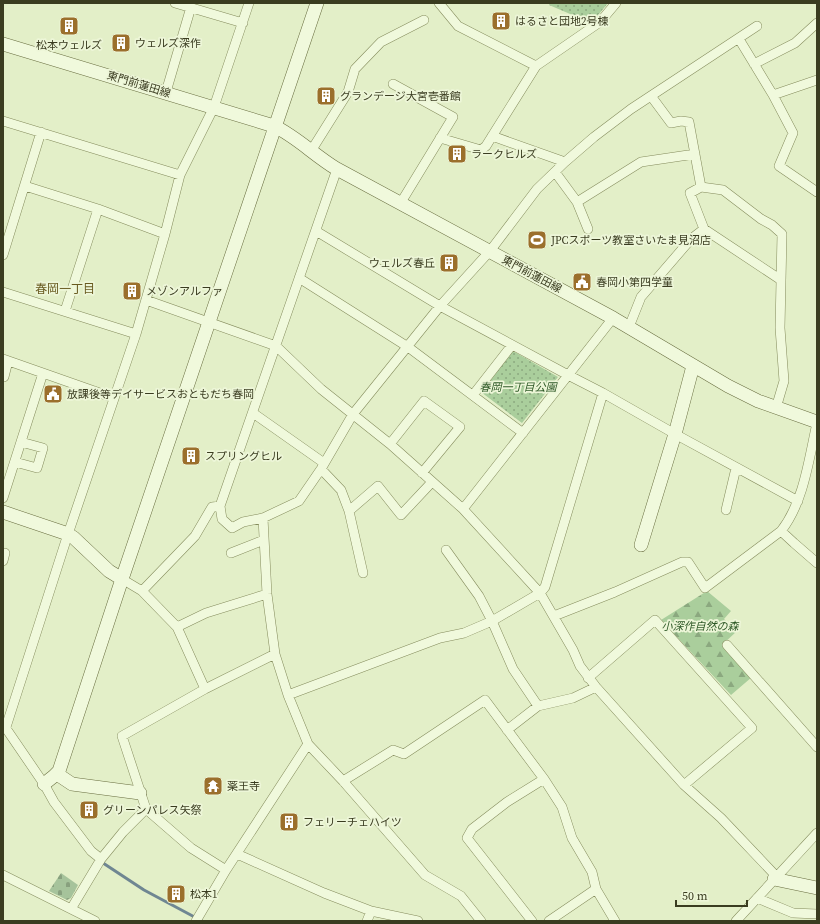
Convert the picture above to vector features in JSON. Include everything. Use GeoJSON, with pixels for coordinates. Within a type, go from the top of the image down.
{"type":"FeatureCollection","features":[{"type":"Feature","properties":{"kind":"street"},"geometry":{"type":"LineString","coordinates":[[175,3],[243,23]]}},
{"type":"Feature","properties":{"kind":"street"},"geometry":{"type":"LineString","coordinates":[[101,859],[91,851],[54,802],[44,784],[4,725],[136,334],[165,234],[180,175],[214,107],[249,3]]}},
{"type":"Feature","properties":{"kind":"street"},"geometry":{"type":"LineString","coordinates":[[44,784],[59,771],[274,126],[317,3]]}},
{"type":"Feature","properties":{"kind":"street"},"geometry":{"type":"LineString","coordinates":[[439,3],[458,26],[536,66]]}},
{"type":"Feature","properties":{"kind":"street"},"geometry":{"type":"LineString","coordinates":[[440,138],[481,150],[486,146],[536,66],[600,22],[616,3]]}},
{"type":"Feature","properties":{"kind":"street"},"geometry":{"type":"LineString","coordinates":[[166,92],[191,8]]}},
{"type":"Feature","properties":{"kind":"street"},"geometry":{"type":"LineString","coordinates":[[311,151],[348,92],[355,70],[382,42],[424,20]]}},
{"type":"Feature","properties":{"kind":"street"},"geometry":{"type":"LineString","coordinates":[[754,64],[796,42],[817,23]]}},
{"type":"Feature","properties":{"kind":"street"},"geometry":{"type":"LineString","coordinates":[[337,169],[220,506],[222,519],[232,528],[243,522],[263,518],[299,501],[353,414],[440,306],[490,251],[537,190],[554,172],[594,137],[651,96],[757,26]]}},
{"type":"Feature","properties":{"kind":"street"},"geometry":{"type":"LineString","coordinates":[[739,39],[794,133],[779,166],[816,189]]}},
{"type":"Feature","properties":{"kind":"street","name":"東門前蓮田線"},"geometry":{"type":"LineString","coordinates":[[3,44],[166,92],[274,126],[288,133],[337,169],[613,318],[739,392],[776,408],[817,423]]}},
{"type":"Feature","properties":{"kind":"street"},"geometry":{"type":"LineString","coordinates":[[773,95],[817,80]]}},
{"type":"Feature","properties":{"kind":"street"},"geometry":{"type":"LineString","coordinates":[[393,84],[453,117],[400,204]]}},
{"type":"Feature","properties":{"kind":"street"},"geometry":{"type":"LineString","coordinates":[[651,96],[671,123],[681,121],[689,122],[701,187]]}},
{"type":"Feature","properties":{"kind":"street"},"geometry":{"type":"LineString","coordinates":[[3,121],[180,175]]}},
{"type":"Feature","properties":{"kind":"street"},"geometry":{"type":"LineString","coordinates":[[3,255],[42,132]]}},
{"type":"Feature","properties":{"kind":"street"},"geometry":{"type":"LineString","coordinates":[[492,136],[565,162]]}},
{"type":"Feature","properties":{"kind":"street"},"geometry":{"type":"LineString","coordinates":[[577,202],[641,162],[695,154]]}},
{"type":"Feature","properties":{"kind":"street"},"geometry":{"type":"LineString","coordinates":[[554,172],[577,202],[588,229]]}},
{"type":"Feature","properties":{"kind":"street"},"geometry":{"type":"LineString","coordinates":[[25,186],[98,209],[165,234]]}},
{"type":"Feature","properties":{"kind":"street"},"geometry":{"type":"LineString","coordinates":[[776,408],[784,381],[780,328],[782,234],[772,225],[761,219],[722,190],[701,187],[690,193],[704,229],[780,280]]}},
{"type":"Feature","properties":{"kind":"street"},"geometry":{"type":"LineString","coordinates":[[66,311],[98,209]]}},
{"type":"Feature","properties":{"kind":"street"},"geometry":{"type":"LineString","coordinates":[[629,327],[641,297],[691,239],[704,229]]}},
{"type":"Feature","properties":{"kind":"street"},"geometry":{"type":"LineString","coordinates":[[316,231],[440,306],[604,393],[674,434],[798,501]]}},
{"type":"Feature","properties":{"kind":"street"},"geometry":{"type":"LineString","coordinates":[[299,278],[408,347],[523,433]]}},
{"type":"Feature","properties":{"kind":"street"},"geometry":{"type":"LineString","coordinates":[[3,292],[136,334]]}},
{"type":"Feature","properties":{"kind":"street"},"geometry":{"type":"LineString","coordinates":[[146,300],[276,346],[321,389],[390,444],[463,509],[540,593],[588,678],[684,784],[721,818],[775,878],[817,888]]}},
{"type":"Feature","properties":{"kind":"street"},"geometry":{"type":"LineString","coordinates":[[463,509],[613,318]]}},
{"type":"Feature","properties":{"kind":"street"},"geometry":{"type":"LineString","coordinates":[[473,395],[512,344]]}},
{"type":"Feature","properties":{"kind":"street"},"geometry":{"type":"LineString","coordinates":[[4,377],[6,360],[114,398]]}},
{"type":"Feature","properties":{"kind":"street"},"geometry":{"type":"LineString","coordinates":[[641,545],[693,366]]}},
{"type":"Feature","properties":{"kind":"street"},"geometry":{"type":"LineString","coordinates":[[3,498],[43,373]]}},
{"type":"Feature","properties":{"kind":"street"},"geometry":{"type":"LineString","coordinates":[[288,695],[440,638],[464,633],[492,621],[540,593],[546,587],[604,393]]}},
{"type":"Feature","properties":{"kind":"street"},"geometry":{"type":"LineString","coordinates":[[390,444],[424,401],[460,427],[422,473]]}},
{"type":"Feature","properties":{"kind":"street"},"geometry":{"type":"LineString","coordinates":[[253,413],[322,466],[341,490],[349,511],[363,573]]}},
{"type":"Feature","properties":{"kind":"street"},"geometry":{"type":"LineString","coordinates":[[554,616],[615,592],[682,562],[688,562],[705,588],[782,531],[798,501],[817,423]]}},
{"type":"Feature","properties":{"kind":"street"},"geometry":{"type":"LineString","coordinates":[[15,462],[37,468],[43,448],[21,442]]}},
{"type":"Feature","properties":{"kind":"street"},"geometry":{"type":"LineString","coordinates":[[726,510],[736,468]]}},
{"type":"Feature","properties":{"kind":"street"},"geometry":{"type":"LineString","coordinates":[[349,511],[378,486],[401,515],[432,482]]}},
{"type":"Feature","properties":{"kind":"street"},"geometry":{"type":"LineString","coordinates":[[142,592],[195,536],[212,506],[220,506]]}},
{"type":"Feature","properties":{"kind":"street"},"geometry":{"type":"LineString","coordinates":[[3,512],[68,534],[109,571],[142,592],[177,627],[205,689]]}},
{"type":"Feature","properties":{"kind":"street"},"geometry":{"type":"LineString","coordinates":[[263,518],[267,594],[275,654],[288,695],[308,744],[343,781],[425,875],[461,896],[481,921]]}},
{"type":"Feature","properties":{"kind":"street"},"geometry":{"type":"LineString","coordinates":[[782,531],[817,564]]}},
{"type":"Feature","properties":{"kind":"street"},"geometry":{"type":"LineString","coordinates":[[231,553],[264,540]]}},
{"type":"Feature","properties":{"kind":"street"},"geometry":{"type":"LineString","coordinates":[[446,550],[479,596],[492,621],[513,669],[538,706]]}},
{"type":"Feature","properties":{"kind":"street"},"geometry":{"type":"LineString","coordinates":[[177,627],[206,613],[267,594]]}},
{"type":"Feature","properties":{"kind":"street"},"geometry":{"type":"LineString","coordinates":[[588,678],[655,620],[752,728],[684,784]]}},
{"type":"Feature","properties":{"kind":"street"},"geometry":{"type":"LineString","coordinates":[[727,645],[817,747]]}},
{"type":"Feature","properties":{"kind":"street"},"geometry":{"type":"LineString","coordinates":[[226,870],[191,848],[146,809],[122,736],[205,689],[275,654]]}},
{"type":"Feature","properties":{"kind":"street"},"geometry":{"type":"LineString","coordinates":[[507,730],[538,706],[573,698],[596,687]]}},
{"type":"Feature","properties":{"kind":"street"},"geometry":{"type":"LineString","coordinates":[[343,781],[393,750],[404,754],[485,700],[544,779],[562,807],[572,838],[592,872],[596,889],[615,921]]}},
{"type":"Feature","properties":{"kind":"street"},"geometry":{"type":"LineString","coordinates":[[196,921],[226,870],[308,744]]}},
{"type":"Feature","properties":{"kind":"street"},"geometry":{"type":"LineString","coordinates":[[57,774],[72,784],[140,793]]}},
{"type":"Feature","properties":{"kind":"street"},"geometry":{"type":"LineString","coordinates":[[532,921],[467,838],[472,828],[507,802],[544,779]]}},
{"type":"Feature","properties":{"kind":"street"},"geometry":{"type":"LineString","coordinates":[[71,909],[101,859],[123,832],[146,809]]}},
{"type":"Feature","properties":{"kind":"street"},"geometry":{"type":"LineString","coordinates":[[736,921],[817,833]]}},
{"type":"Feature","properties":{"kind":"street"},"geometry":{"type":"LineString","coordinates":[[237,854],[324,893],[371,911],[418,921]]}},
{"type":"Feature","properties":{"kind":"street"},"geometry":{"type":"LineString","coordinates":[[3,875],[95,921]]}},
{"type":"Feature","properties":{"kind":"street"},"geometry":{"type":"LineString","coordinates":[[549,921],[596,889]]}},
{"type":"Feature","properties":{"kind":"street"},"geometry":{"type":"LineString","coordinates":[[757,898],[793,913],[817,914]]}},
{"type":"Feature","properties":{"kind":"street"},"geometry":{"type":"LineString","coordinates":[[367,921],[371,911]]}},
{"type":"Feature","properties":{"kind":"green space"},"geometry":{"type":"Polygon","coordinates":[[[550,3],[608,3],[599,14],[589,22],[549,5],[550,3]]]}},
{"type":"Feature","properties":{"kind":"green space","name":"春岡一丁目公園"},"geometry":{"type":"Polygon","coordinates":[[[513,351],[558,377],[522,423],[481,392],[513,351]]]}},
{"type":"Feature","properties":{"kind":"green space","name":"小深作自然の森"},"geometry":{"type":"Polygon","coordinates":[[[707,591],[731,611],[724,619],[737,631],[722,645],[752,677],[731,695],[661,620],[707,591]]]}},
{"type":"Feature","properties":{"kind":"green space"},"geometry":{"type":"Polygon","coordinates":[[[61,873],[78,885],[71,898],[67,900],[49,891],[61,873]]]}},
{"type":"Feature","properties":{"kind":"waterway"},"geometry":{"type":"LineString","coordinates":[[103,863],[144,890],[202,921]]}},
{"type":"Feature","properties":{"kind":"place","name":"はるさと団地2号棟"},"geometry":{"type":"Point","coordinates":[501,21]}},
{"type":"Feature","properties":{"kind":"place","name":"松本ウェルズ"},"geometry":{"type":"Point","coordinates":[69,26]}},
{"type":"Feature","properties":{"kind":"place","name":"ウェルズ深作"},"geometry":{"type":"Point","coordinates":[121,43]}},
{"type":"Feature","properties":{"kind":"place","name":"グランデージ大宮壱番館"},"geometry":{"type":"Point","coordinates":[326,96]}},
{"type":"Feature","properties":{"kind":"place","name":"ラークヒルズ"},"geometry":{"type":"Point","coordinates":[457,154]}},
{"type":"Feature","properties":{"kind":"place","name":"JPCスポーツ教室さいたま見沼店"},"geometry":{"type":"Point","coordinates":[537,240]}},
{"type":"Feature","properties":{"kind":"place","name":"ウェルズ春丘"},"geometry":{"type":"Point","coordinates":[449,263]}},
{"type":"Feature","properties":{"kind":"place","name":"春岡小第四学童"},"geometry":{"type":"Point","coordinates":[582,282]}},
{"type":"Feature","properties":{"kind":"place","name":"メゾンアルファ"},"geometry":{"type":"Point","coordinates":[132,291]}},
{"type":"Feature","properties":{"kind":"place","name":"放課後等デイサービスおともだち春岡"},"geometry":{"type":"Point","coordinates":[53,394]}},
{"type":"Feature","properties":{"kind":"place","name":"スプリングヒル"},"geometry":{"type":"Point","coordinates":[191,456]}},
{"type":"Feature","properties":{"kind":"place","name":"薬王寺"},"geometry":{"type":"Point","coordinates":[213,786]}},
{"type":"Feature","properties":{"kind":"place","name":"グリーンパレス矢祭"},"geometry":{"type":"Point","coordinates":[89,810]}},
{"type":"Feature","properties":{"kind":"place","name":"フェリーチェハイツ"},"geometry":{"type":"Point","coordinates":[289,822]}},
{"type":"Feature","properties":{"kind":"place","name":"松本1"},"geometry":{"type":"Point","coordinates":[176,894]}},
{"type":"Feature","properties":{"kind":"district","name":"春岡一丁目"},"geometry":{"type":"Point","coordinates":[65,289]}}]}
